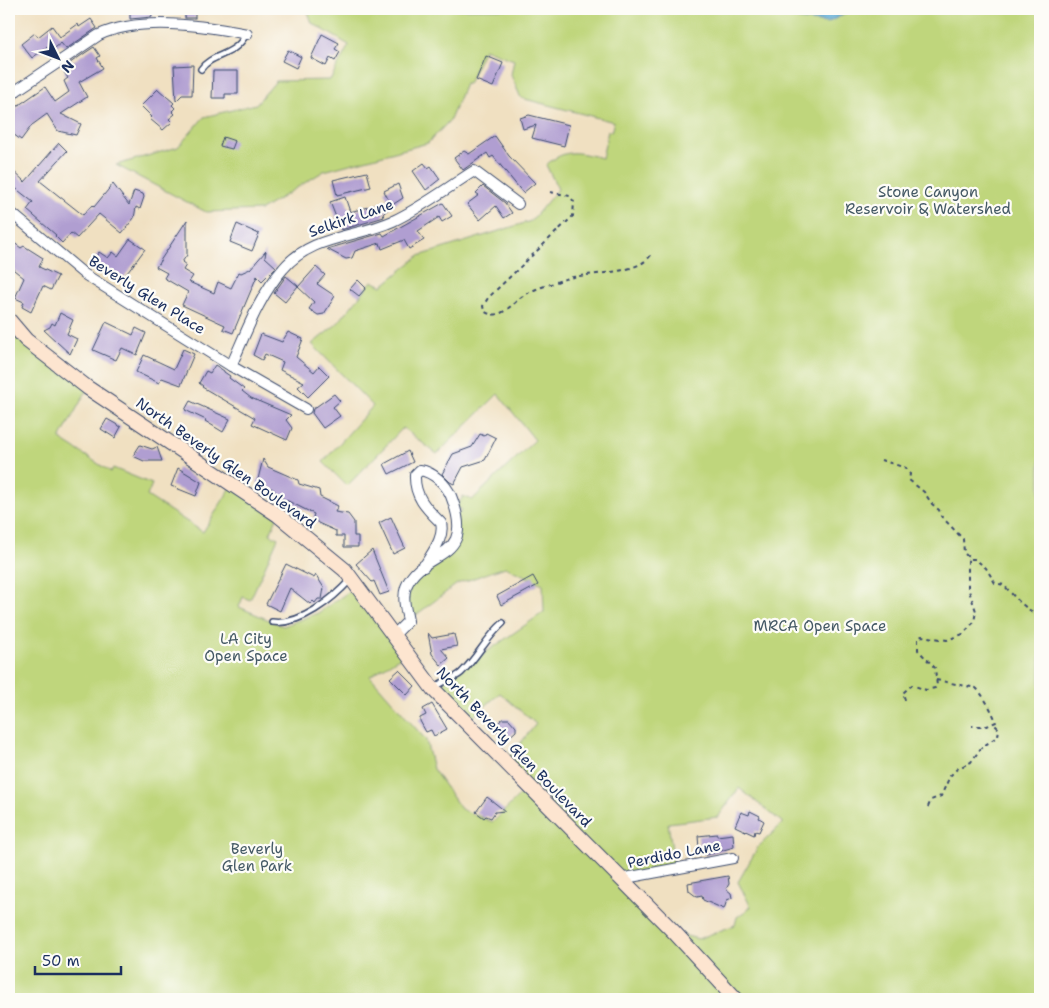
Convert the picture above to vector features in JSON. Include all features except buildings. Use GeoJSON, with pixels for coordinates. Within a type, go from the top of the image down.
{"type":"FeatureCollection","features":[{"type":"Feature","properties":{"kind":"main road","name":"North Beverly Glen Boulevard"},"geometry":{"type":"LineString","coordinates":[[9,320],[26,340],[88,388],[278,515],[345,570],[434,689],[736,999]]}},
{"type":"Feature","properties":{"kind":"street"},"geometry":{"type":"LineString","coordinates":[[9,98],[17,90],[99,35],[113,29],[178,25],[213,27],[246,34]]}},
{"type":"Feature","properties":{"kind":"street","name":"Selkirk Lane"},"geometry":{"type":"LineString","coordinates":[[232,366],[269,289],[283,268],[300,253],[319,243],[390,222],[411,212],[474,171],[518,204]]}},
{"type":"Feature","properties":{"kind":"street","name":"Beverly Glen Place"},"geometry":{"type":"LineString","coordinates":[[9,211],[84,274],[232,366],[306,409]]}},
{"type":"Feature","properties":{"kind":"street"},"geometry":{"type":"LineString","coordinates":[[394,635],[408,621],[404,597],[407,586],[417,571],[424,567],[443,555],[453,544],[459,530],[458,513],[448,490],[428,471],[420,470],[414,475],[414,486],[418,496],[442,523],[443,528],[438,542],[424,567]]}},
{"type":"Feature","properties":{"kind":"street","name":"Perdido Lane"},"geometry":{"type":"LineString","coordinates":[[620,879],[733,858]]}},
{"type":"Feature","properties":{"kind":"lane"},"geometry":{"type":"LineString","coordinates":[[201,69],[205,63],[226,55],[242,43],[246,34]]}},
{"type":"Feature","properties":{"kind":"lane"},"geometry":{"type":"LineString","coordinates":[[272,622],[282,624],[327,603],[352,578]]}},
{"type":"Feature","properties":{"kind":"lane"},"geometry":{"type":"LineString","coordinates":[[434,689],[442,681],[459,676],[486,640],[503,623]]}},
{"type":"Feature","properties":{"kind":"path"},"geometry":{"type":"LineString","coordinates":[[550,192],[570,196],[574,202],[573,216],[488,298],[483,306],[488,314],[495,315],[504,312],[526,294],[562,279],[626,269],[640,264],[652,255]]}},
{"type":"Feature","properties":{"kind":"path"},"geometry":{"type":"LineString","coordinates":[[880,460],[906,468],[910,474],[909,480],[912,484],[918,485],[932,504],[939,510],[941,516],[963,540],[964,553],[968,558],[968,588],[976,612],[974,622],[963,634],[947,640],[922,636],[918,638],[918,650],[935,668],[935,688],[926,690],[912,685],[903,694],[905,700]]}},
{"type":"Feature","properties":{"kind":"path"},"geometry":{"type":"LineString","coordinates":[[968,558],[975,558],[986,568],[995,583],[1004,586],[1008,594],[1024,604],[1028,610],[1040,616]]}},
{"type":"Feature","properties":{"kind":"path"},"geometry":{"type":"LineString","coordinates":[[936,680],[976,688],[980,691],[985,704],[993,711],[996,722],[994,724]]}},
{"type":"Feature","properties":{"kind":"path"},"geometry":{"type":"LineString","coordinates":[[972,726],[994,724]]}},
{"type":"Feature","properties":{"kind":"path"},"geometry":{"type":"LineString","coordinates":[[928,807],[931,800],[941,796],[950,776],[957,769],[971,762],[980,748],[998,736],[999,729],[994,724]]}},
{"type":"Feature","properties":{"kind":"green space"},"geometry":{"type":"Polygon","coordinates":[[[307,9],[1040,9],[1040,999],[9,999],[9,335],[15,327],[88,388],[60,439],[111,472],[113,468],[152,484],[147,496],[203,532],[233,484],[278,515],[270,534],[278,538],[250,600],[243,597],[239,607],[283,626],[318,613],[357,586],[407,653],[370,676],[426,740],[433,769],[461,809],[493,822],[529,786],[505,762],[536,724],[500,693],[466,723],[433,689],[544,612],[543,584],[505,567],[457,584],[408,621],[407,586],[453,544],[458,513],[462,510],[457,507],[463,496],[472,500],[535,440],[498,394],[437,454],[403,428],[347,486],[323,462],[373,406],[312,344],[337,324],[372,281],[382,286],[419,256],[531,221],[558,189],[546,165],[560,156],[572,153],[602,158],[608,131],[611,132],[614,122],[521,98],[511,75],[514,60],[484,49],[468,84],[465,84],[450,120],[428,143],[324,171],[261,210],[206,212],[116,165],[178,147],[204,117],[256,104],[276,81],[330,80],[349,45],[312,23],[307,9]],[[739,788],[718,817],[668,823],[675,869],[621,879],[675,933],[698,939],[735,925],[737,917],[751,907],[738,882],[758,847],[783,823],[739,788]]]}},
{"type":"Feature","properties":{"kind":"water"},"geometry":{"type":"Polygon","coordinates":[[[793,9],[854,9],[827,23],[796,19],[793,9]]]}},
{"type":"Feature","properties":{"kind":"park label","name":"Stone Canyon Reservoir & Watershed"},"geometry":{"type":"Point","coordinates":[928,200]}},
{"type":"Feature","properties":{"kind":"park label","name":"MRCA Open Space"},"geometry":{"type":"Point","coordinates":[820,626]}},
{"type":"Feature","properties":{"kind":"park label","name":"LA City Open Space"},"geometry":{"type":"Point","coordinates":[246,648]}},
{"type":"Feature","properties":{"kind":"park label","name":"Beverly Glen Park"},"geometry":{"type":"Point","coordinates":[257,858]}}]}
